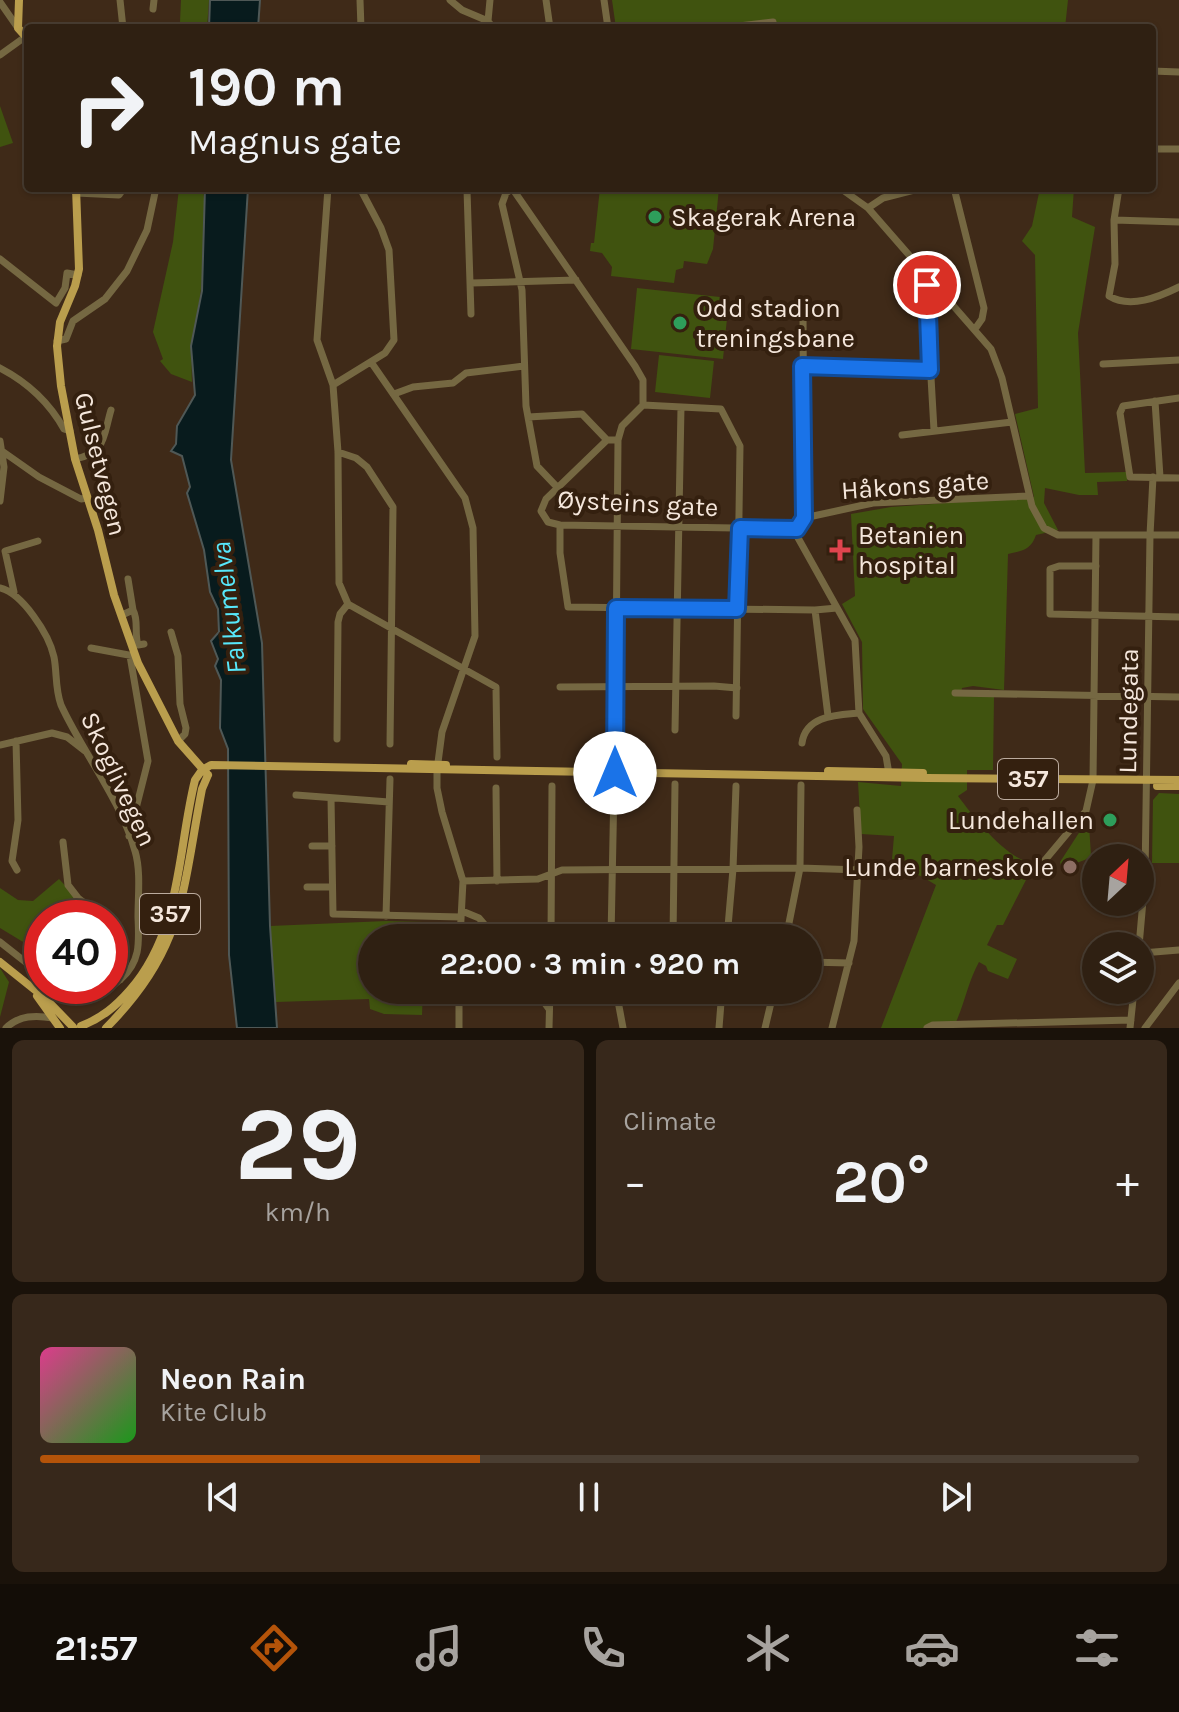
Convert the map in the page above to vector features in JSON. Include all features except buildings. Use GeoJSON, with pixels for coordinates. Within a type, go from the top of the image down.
{"type":"FeatureCollection","features":[{"type":"Feature","properties":{"kind":"main road"},"geometry":{"type":"LineString","coordinates":[[19,0],[18,28],[24,36]]}},
{"type":"Feature","properties":{"kind":"main road","name":"Gulsetvegen"},"geometry":{"type":"LineString","coordinates":[[76,192],[78,275],[60,322],[57,341],[75,459],[133,656],[178,741],[205,773]]}},
{"type":"Feature","properties":{"kind":"main road","name":"357"},"geometry":{"type":"LineString","coordinates":[[52,1004],[78,1027],[99,1019],[136,983],[160,942],[177,885],[194,784],[211,765],[784,774],[841,770],[1179,783]]}},
{"type":"Feature","properties":{"kind":"main road","name":"357"},"geometry":{"type":"LineString","coordinates":[[106,1028],[141,988],[169,939],[183,900],[205,773]]}},
{"type":"Feature","properties":{"kind":"main road","name":"357"},"geometry":{"type":"LineString","coordinates":[[0,962],[24,982]]}},
{"type":"Feature","properties":{"kind":"main road","name":"357"},"geometry":{"type":"LineString","coordinates":[[43,1004],[60,1028]]}},
{"type":"Feature","properties":{"kind":"street"},"geometry":{"type":"LineString","coordinates":[[120,0],[123,24]]}},
{"type":"Feature","properties":{"kind":"street"},"geometry":{"type":"LineString","coordinates":[[153,9],[154,0]]}},
{"type":"Feature","properties":{"kind":"street"},"geometry":{"type":"LineString","coordinates":[[360,0],[361,24]]}},
{"type":"Feature","properties":{"kind":"street"},"geometry":{"type":"LineString","coordinates":[[450,0],[489,24]]}},
{"type":"Feature","properties":{"kind":"street"},"geometry":{"type":"LineString","coordinates":[[490,0],[491,24]]}},
{"type":"Feature","properties":{"kind":"street"},"geometry":{"type":"LineString","coordinates":[[546,0],[549,24]]}},
{"type":"Feature","properties":{"kind":"street"},"geometry":{"type":"LineString","coordinates":[[604,0],[607,24]]}},
{"type":"Feature","properties":{"kind":"street"},"geometry":{"type":"LineString","coordinates":[[0,2],[18,28]]}},
{"type":"Feature","properties":{"kind":"street"},"geometry":{"type":"LineString","coordinates":[[756,24],[773,22]]}},
{"type":"Feature","properties":{"kind":"street"},"geometry":{"type":"LineString","coordinates":[[0,55],[24,42]]}},
{"type":"Feature","properties":{"kind":"street"},"geometry":{"type":"LineString","coordinates":[[1156,71],[1179,72]]}},
{"type":"Feature","properties":{"kind":"street"},"geometry":{"type":"LineString","coordinates":[[1156,149],[1179,149]]}},
{"type":"Feature","properties":{"kind":"street"},"geometry":{"type":"LineString","coordinates":[[93,192],[119,195],[121,192]]}},
{"type":"Feature","properties":{"kind":"street"},"geometry":{"type":"LineString","coordinates":[[57,341],[66,339],[73,321],[105,299],[127,271],[150,223],[155,192]]}},
{"type":"Feature","properties":{"kind":"street"},"geometry":{"type":"LineString","coordinates":[[328,192],[317,324],[319,347],[333,385],[338,452],[339,583],[348,604],[492,683],[498,691],[497,757]]}},
{"type":"Feature","properties":{"kind":"street"},"geometry":{"type":"LineString","coordinates":[[333,385],[385,353],[394,340],[392,269],[386,237],[362,192]]}},
{"type":"Feature","properties":{"kind":"street"},"geometry":{"type":"LineString","coordinates":[[467,192],[471,314]]}},
{"type":"Feature","properties":{"kind":"street"},"geometry":{"type":"LineString","coordinates":[[508,192],[502,198],[502,204],[520,282],[528,417],[537,466],[557,487]]}},
{"type":"Feature","properties":{"kind":"street"},"geometry":{"type":"LineString","coordinates":[[515,192],[643,380],[643,405],[622,426],[618,440],[615,770]]}},
{"type":"Feature","properties":{"kind":"street"},"geometry":{"type":"LineString","coordinates":[[846,192],[868,208],[975,329],[996,360],[1037,519],[1052,533],[1179,535]]}},
{"type":"Feature","properties":{"kind":"street"},"geometry":{"type":"LineString","coordinates":[[868,208],[883,198],[906,192]]}},
{"type":"Feature","properties":{"kind":"street"},"geometry":{"type":"LineString","coordinates":[[955,192],[984,308],[982,319],[975,329]]}},
{"type":"Feature","properties":{"kind":"street"},"geometry":{"type":"LineString","coordinates":[[1118,192],[1114,220],[1115,264],[1109,296],[1119,300],[1155,299],[1179,287]]}},
{"type":"Feature","properties":{"kind":"street"},"geometry":{"type":"LineString","coordinates":[[1114,220],[1179,222]]}},
{"type":"Feature","properties":{"kind":"street"},"geometry":{"type":"LineString","coordinates":[[0,259],[56,303],[63,293],[67,273],[78,275]]}},
{"type":"Feature","properties":{"kind":"street"},"geometry":{"type":"LineString","coordinates":[[471,283],[576,280]]}},
{"type":"Feature","properties":{"kind":"street"},"geometry":{"type":"LineString","coordinates":[[931,280],[926,290],[934,430]]}},
{"type":"Feature","properties":{"kind":"street"},"geometry":{"type":"LineString","coordinates":[[803,308],[804,518],[797,529],[804,550],[855,640],[859,713],[886,756],[889,774]]}},
{"type":"Feature","properties":{"kind":"street"},"geometry":{"type":"LineString","coordinates":[[1103,364],[1179,360]]}},
{"type":"Feature","properties":{"kind":"street"},"geometry":{"type":"LineString","coordinates":[[371,362],[465,498],[473,528],[477,625],[442,732],[437,767],[442,812],[463,881],[461,924]]}},
{"type":"Feature","properties":{"kind":"street"},"geometry":{"type":"LineString","coordinates":[[394,394],[413,387],[453,383],[466,373],[524,366]]}},
{"type":"Feature","properties":{"kind":"street"},"geometry":{"type":"LineString","coordinates":[[802,366],[930,370]]}},
{"type":"Feature","properties":{"kind":"street"},"geometry":{"type":"LineString","coordinates":[[0,368],[28,386],[64,429],[70,431]]}},
{"type":"Feature","properties":{"kind":"street"},"geometry":{"type":"LineString","coordinates":[[1179,398],[1122,407],[1130,477],[1179,478]]}},
{"type":"Feature","properties":{"kind":"street","name":"Lundegata"},"geometry":{"type":"LineString","coordinates":[[1141,932],[1145,878],[1150,535],[1157,477],[1155,401]]}},
{"type":"Feature","properties":{"kind":"street"},"geometry":{"type":"LineString","coordinates":[[643,405],[721,409],[740,446],[736,716]]}},
{"type":"Feature","properties":{"kind":"street"},"geometry":{"type":"LineString","coordinates":[[675,730],[681,407]]}},
{"type":"Feature","properties":{"kind":"street"},"geometry":{"type":"LineString","coordinates":[[75,459],[97,452],[111,410]]}},
{"type":"Feature","properties":{"kind":"street"},"geometry":{"type":"LineString","coordinates":[[528,417],[582,414],[607,440],[618,440]]}},
{"type":"Feature","properties":{"kind":"street"},"geometry":{"type":"LineString","coordinates":[[902,435],[1012,422]]}},
{"type":"Feature","properties":{"kind":"street","name":"Øysteins gate"},"geometry":{"type":"LineString","coordinates":[[607,440],[546,499],[541,511],[548,522],[560,525],[797,529]]}},
{"type":"Feature","properties":{"kind":"street"},"geometry":{"type":"LineString","coordinates":[[0,441],[0,501]]}},
{"type":"Feature","properties":{"kind":"street"},"geometry":{"type":"LineString","coordinates":[[2,451],[44,480],[81,499],[87,498]]}},
{"type":"Feature","properties":{"kind":"street"},"geometry":{"type":"LineString","coordinates":[[338,452],[356,458],[367,467],[393,507],[390,744]]}},
{"type":"Feature","properties":{"kind":"street","name":"Håkons gate"},"geometry":{"type":"LineString","coordinates":[[804,518],[873,503],[1029,496]]}},
{"type":"Feature","properties":{"kind":"street"},"geometry":{"type":"LineString","coordinates":[[560,525],[560,553],[568,607],[837,608]]}},
{"type":"Feature","properties":{"kind":"street"},"geometry":{"type":"LineString","coordinates":[[1040,866],[1086,811],[1093,780],[1096,535]]}},
{"type":"Feature","properties":{"kind":"street","name":"Skoglivegen"},"geometry":{"type":"LineString","coordinates":[[38,541],[5,551],[14,592],[37,622],[50,646],[59,700],[129,836],[137,860],[139,947],[135,961],[128,970]]}},
{"type":"Feature","properties":{"kind":"street"},"geometry":{"type":"LineString","coordinates":[[1096,566],[1059,566],[1050,569],[1050,614],[1179,617]]}},
{"type":"Feature","properties":{"kind":"street"},"geometry":{"type":"LineString","coordinates":[[128,579],[137,619],[134,628],[136,641],[138,645],[144,644]]}},
{"type":"Feature","properties":{"kind":"street"},"geometry":{"type":"LineString","coordinates":[[0,588],[14,592]]}},
{"type":"Feature","properties":{"kind":"street"},"geometry":{"type":"LineString","coordinates":[[337,739],[338,622],[348,604]]}},
{"type":"Feature","properties":{"kind":"street"},"geometry":{"type":"LineString","coordinates":[[122,615],[133,610]]}},
{"type":"Feature","properties":{"kind":"street"},"geometry":{"type":"LineString","coordinates":[[815,610],[828,716]]}},
{"type":"Feature","properties":{"kind":"street"},"geometry":{"type":"LineString","coordinates":[[171,632],[178,656],[180,704],[186,728],[178,741]]}},
{"type":"Feature","properties":{"kind":"street"},"geometry":{"type":"LineString","coordinates":[[91,648],[133,656],[148,761],[129,836]]}},
{"type":"Feature","properties":{"kind":"street"},"geometry":{"type":"LineString","coordinates":[[560,687],[737,688]]}},
{"type":"Feature","properties":{"kind":"street"},"geometry":{"type":"LineString","coordinates":[[955,693],[1179,697]]}},
{"type":"Feature","properties":{"kind":"street"},"geometry":{"type":"LineString","coordinates":[[802,743],[814,722],[828,716],[859,713]]}},
{"type":"Feature","properties":{"kind":"street"},"geometry":{"type":"LineString","coordinates":[[0,745],[40,734],[57,734],[87,751]]}},
{"type":"Feature","properties":{"kind":"street"},"geometry":{"type":"LineString","coordinates":[[16,741],[18,820],[12,861],[17,870]]}},
{"type":"Feature","properties":{"kind":"street"},"geometry":{"type":"LineString","coordinates":[[386,916],[390,779]]}},
{"type":"Feature","properties":{"kind":"street"},"geometry":{"type":"LineString","coordinates":[[673,924],[675,784]]}},
{"type":"Feature","properties":{"kind":"street"},"geometry":{"type":"LineString","coordinates":[[789,924],[800,868],[801,785]]}},
{"type":"Feature","properties":{"kind":"street"},"geometry":{"type":"LineString","coordinates":[[551,924],[552,786]]}},
{"type":"Feature","properties":{"kind":"street"},"geometry":{"type":"LineString","coordinates":[[611,924],[614,786]]}},
{"type":"Feature","properties":{"kind":"street"},"geometry":{"type":"LineString","coordinates":[[728,924],[736,786]]}},
{"type":"Feature","properties":{"kind":"street"},"geometry":{"type":"LineString","coordinates":[[496,788],[497,881]]}},
{"type":"Feature","properties":{"kind":"street"},"geometry":{"type":"LineString","coordinates":[[296,795],[389,802]]}},
{"type":"Feature","properties":{"kind":"street"},"geometry":{"type":"LineString","coordinates":[[331,798],[333,914],[461,914],[479,918],[484,924]]}},
{"type":"Feature","properties":{"kind":"street"},"geometry":{"type":"LineString","coordinates":[[831,1028],[854,941],[857,810]]}},
{"type":"Feature","properties":{"kind":"street"},"geometry":{"type":"LineString","coordinates":[[63,842],[70,889],[83,900]]}},
{"type":"Feature","properties":{"kind":"street"},"geometry":{"type":"LineString","coordinates":[[312,846],[332,843]]}},
{"type":"Feature","properties":{"kind":"street"},"geometry":{"type":"LineString","coordinates":[[463,881],[538,879],[562,870],[800,868],[891,871]]}},
{"type":"Feature","properties":{"kind":"street"},"geometry":{"type":"LineString","coordinates":[[307,887],[332,887]]}},
{"type":"Feature","properties":{"kind":"street"},"geometry":{"type":"LineString","coordinates":[[0,942],[24,962]]}},
{"type":"Feature","properties":{"kind":"street"},"geometry":{"type":"LineString","coordinates":[[1154,950],[1179,950]]}},
{"type":"Feature","properties":{"kind":"street"},"geometry":{"type":"LineString","coordinates":[[822,962],[849,963]]}},
{"type":"Feature","properties":{"kind":"street"},"geometry":{"type":"LineString","coordinates":[[1145,1028],[1179,983]]}},
{"type":"Feature","properties":{"kind":"street"},"geometry":{"type":"LineString","coordinates":[[459,1004],[459,1028]]}},
{"type":"Feature","properties":{"kind":"street"},"geometry":{"type":"LineString","coordinates":[[545,1004],[549,1009]]}},
{"type":"Feature","properties":{"kind":"street"},"geometry":{"type":"LineString","coordinates":[[549,1004],[549,1028]]}},
{"type":"Feature","properties":{"kind":"street"},"geometry":{"type":"LineString","coordinates":[[619,1004],[623,1028]]}},
{"type":"Feature","properties":{"kind":"street"},"geometry":{"type":"LineString","coordinates":[[719,1028],[721,1004]]}},
{"type":"Feature","properties":{"kind":"street"},"geometry":{"type":"LineString","coordinates":[[765,1028],[771,1004]]}},
{"type":"Feature","properties":{"kind":"street"},"geometry":{"type":"LineString","coordinates":[[927,1028],[933,1025],[1130,1024],[1132,1004]]}},
{"type":"Feature","properties":{"kind":"street"},"geometry":{"type":"LineString","coordinates":[[6,1028],[15,1021],[31,1016],[53,1018]]}},
{"type":"Feature","properties":{"kind":"green space"},"geometry":{"type":"Polygon","coordinates":[[[181,0],[209,0],[207,24],[165,24],[180,22],[181,0]]]}},
{"type":"Feature","properties":{"kind":"green space"},"geometry":{"type":"Polygon","coordinates":[[[612,0],[1068,0],[1065,24],[615,24],[612,0]]]}},
{"type":"Feature","properties":{"kind":"green space"},"geometry":{"type":"Polygon","coordinates":[[[0,106],[13,143],[0,147],[0,106]]]}},
{"type":"Feature","properties":{"kind":"green space"},"geometry":{"type":"Polygon","coordinates":[[[179,192],[203,192],[204,251],[192,382],[171,374],[160,361],[163,359],[153,332],[173,242],[179,192]]]}},
{"type":"Feature","properties":{"kind":"green space","name":"Skagerak Arena"},"geometry":{"type":"Polygon","coordinates":[[[600,192],[719,192],[713,249],[707,264],[684,261],[683,268],[676,270],[674,283],[611,276],[612,267],[602,253],[590,251],[591,243],[594,243],[600,192]]]}},
{"type":"Feature","properties":{"kind":"green space"},"geometry":{"type":"Polygon","coordinates":[[[1039,192],[1074,192],[1072,217],[1095,227],[1078,333],[1085,473],[1127,472],[1127,481],[1097,482],[1098,495],[1079,495],[1045,488],[1044,503],[1058,530],[1036,535],[1029,547],[1008,554],[1004,690],[973,686],[962,688],[961,696],[994,696],[993,770],[967,770],[967,790],[958,796],[1003,847],[1036,865],[1003,925],[997,925],[987,945],[1017,959],[1008,979],[988,971],[979,962],[956,1022],[925,1028],[881,1028],[936,885],[918,875],[899,877],[891,871],[894,836],[861,834],[858,782],[901,786],[902,764],[863,709],[862,642],[842,604],[855,596],[851,514],[891,507],[1034,497],[1015,414],[1038,408],[1035,255],[1022,241],[1032,226],[1039,192]]]}},
{"type":"Feature","properties":{"kind":"green space","name":"Odd stadion treningsbane"},"geometry":{"type":"Polygon","coordinates":[[[637,288],[729,298],[723,359],[631,349],[637,288]]]}},
{"type":"Feature","properties":{"kind":"green space"},"geometry":{"type":"Polygon","coordinates":[[[659,355],[714,361],[710,398],[655,392],[659,355]]]}},
{"type":"Feature","properties":{"kind":"green space"},"geometry":{"type":"Polygon","coordinates":[[[1159,793],[1179,794],[1179,863],[1154,863],[1153,800],[1159,793]]]}},
{"type":"Feature","properties":{"kind":"green space"},"geometry":{"type":"Polygon","coordinates":[[[1084,825],[1089,825],[1090,844],[1082,844],[1082,861],[1066,869],[1060,862],[1084,825]]]}},
{"type":"Feature","properties":{"kind":"green space"},"geometry":{"type":"Polygon","coordinates":[[[59,879],[79,900],[34,900],[59,879]]]}},
{"type":"Feature","properties":{"kind":"green space"},"geometry":{"type":"Polygon","coordinates":[[[0,888],[24,900],[24,943],[0,928],[0,888]]]}},
{"type":"Feature","properties":{"kind":"green space"},"geometry":{"type":"Polygon","coordinates":[[[424,922],[358,924],[358,999],[276,1002],[270,926],[424,922]]]}},
{"type":"Feature","properties":{"kind":"green space"},"geometry":{"type":"Polygon","coordinates":[[[0,968],[9,982],[0,1017],[0,968]]]}},
{"type":"Feature","properties":{"kind":"green space"},"geometry":{"type":"Polygon","coordinates":[[[370,1004],[422,1004],[422,1015],[384,1014],[370,1009],[370,1004]]]}},
{"type":"Feature","properties":{"kind":"water"},"geometry":{"type":"Polygon","coordinates":[[[210,0],[260,0],[258,24],[209,24],[210,0]]]}},
{"type":"Feature","properties":{"kind":"water","name":"Falkumelva"},"geometry":{"type":"Polygon","coordinates":[[[205,192],[248,192],[231,460],[262,643],[270,926],[277,1028],[237,1028],[229,955],[228,749],[220,728],[221,680],[211,641],[219,632],[218,609],[210,592],[204,550],[187,493],[190,487],[182,456],[171,451],[176,444],[177,426],[195,395],[191,346],[202,291],[205,192]]]}},
{"type":"Feature","properties":{"kind":"place","name":"Skagerak Arena"},"geometry":{"type":"Point","coordinates":[655,217]}},
{"type":"Feature","properties":{"kind":"place","name":"Odd stadion treningsbane"},"geometry":{"type":"Point","coordinates":[680,323]}},
{"type":"Feature","properties":{"kind":"place","name":"Betanien hospital"},"geometry":{"type":"Point","coordinates":[840,550]}},
{"type":"Feature","properties":{"kind":"place","name":"Lundehallen"},"geometry":{"type":"Point","coordinates":[1110,820]}},
{"type":"Feature","properties":{"kind":"place","name":"Lunde barneskole"},"geometry":{"type":"Point","coordinates":[1070,867]}},
{"type":"Feature","properties":{"kind":"route"},"geometry":{"type":"LineString","coordinates":[[615,773],[616,608],[737,609],[740,528],[797,529],[804,518],[802,366],[930,370],[927,285]]}}]}
